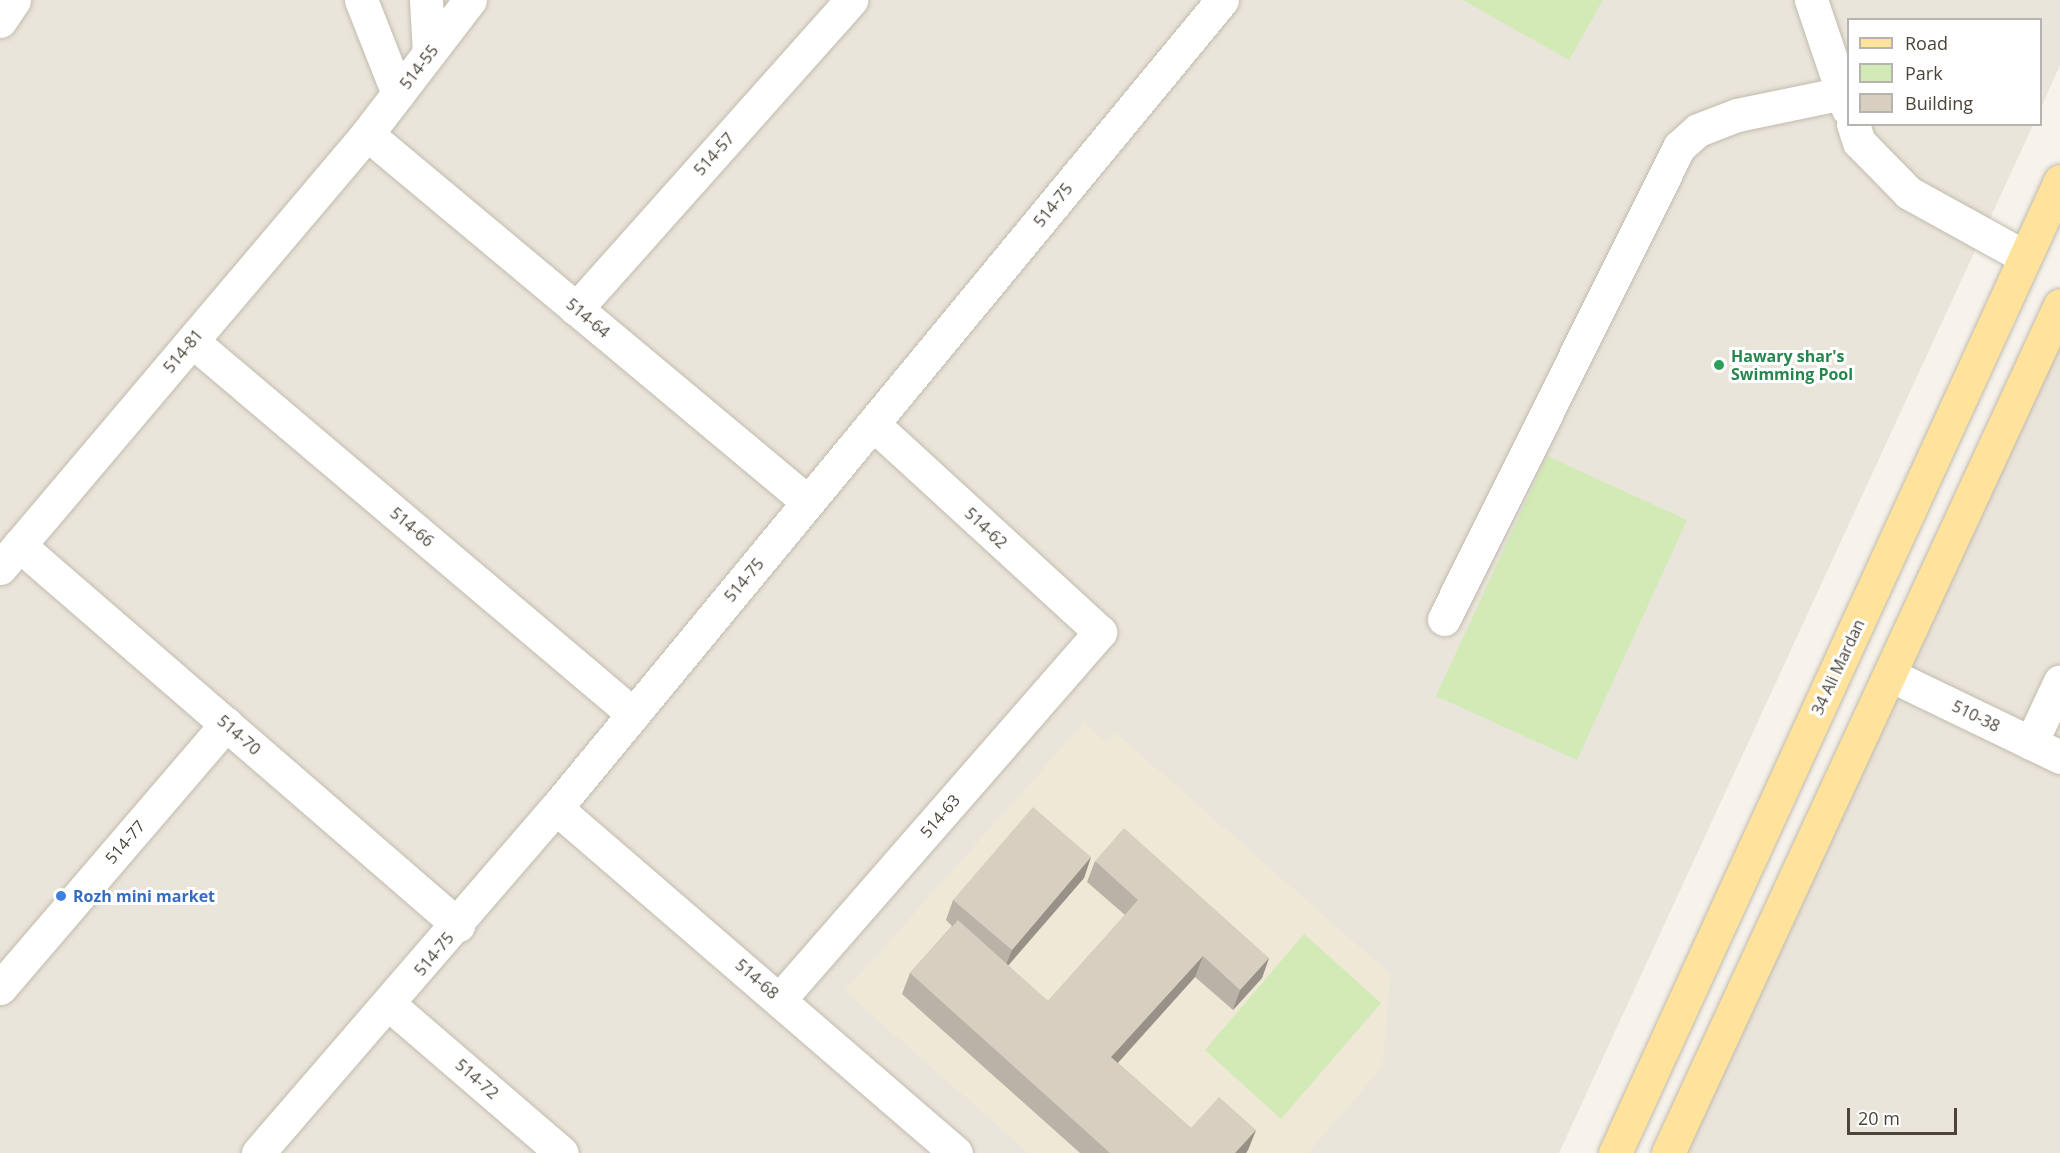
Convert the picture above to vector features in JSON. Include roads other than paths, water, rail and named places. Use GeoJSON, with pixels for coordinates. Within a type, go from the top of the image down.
{"type":"FeatureCollection","features":[{"type":"Feature","properties":{"kind":"main road","name":"34 Ali Mardan"},"geometry":{"type":"LineString","coordinates":[[1615,1153],[2060,181]]}},
{"type":"Feature","properties":{"kind":"main road"},"geometry":{"type":"LineString","coordinates":[[1668,1153],[1892,676],[2060,305]]}},
{"type":"Feature","properties":{"kind":"street"},"geometry":{"type":"LineString","coordinates":[[0,21],[14,0]]}},
{"type":"Feature","properties":{"kind":"street"},"geometry":{"type":"LineString","coordinates":[[361,0],[398,94]]}},
{"type":"Feature","properties":{"kind":"street"},"geometry":{"type":"LineString","coordinates":[[426,0],[429,53]]}},
{"type":"Feature","properties":{"kind":"street","name":"514-55"},"geometry":{"type":"LineString","coordinates":[[367,134],[470,0]]}},
{"type":"Feature","properties":{"kind":"street","name":"514-57"},"geometry":{"type":"LineString","coordinates":[[576,309],[851,0]]}},
{"type":"Feature","properties":{"kind":"street","name":"514-75"},"geometry":{"type":"LineString","coordinates":[[258,1153],[391,1006],[1222,0]]}},
{"type":"Feature","properties":{"kind":"street"},"geometry":{"type":"LineString","coordinates":[[1444,619],[1679,147],[1698,130],[1737,115],[1846,101],[1811,0]]}},
{"type":"Feature","properties":{"kind":"street"},"geometry":{"type":"LineString","coordinates":[[1854,126],[1858,142],[1909,193],[2025,257]]}},
{"type":"Feature","properties":{"kind":"street","name":"514-64"},"geometry":{"type":"LineString","coordinates":[[367,134],[808,502]]}},
{"type":"Feature","properties":{"kind":"street","name":"514-81"},"geometry":{"type":"LineString","coordinates":[[10,557],[367,134]]}},
{"type":"Feature","properties":{"kind":"street","name":"514-66"},"geometry":{"type":"LineString","coordinates":[[192,341],[633,714]]}},
{"type":"Feature","properties":{"kind":"street","name":"514-62"},"geometry":{"type":"LineString","coordinates":[[873,424],[1100,632]]}},
{"type":"Feature","properties":{"kind":"street","name":"514-70"},"geometry":{"type":"LineString","coordinates":[[10,557],[226,724],[458,925]]}},
{"type":"Feature","properties":{"kind":"street","name":"514-63"},"geometry":{"type":"LineString","coordinates":[[780,999],[1100,632]]}},
{"type":"Feature","properties":{"kind":"street","name":"510-38"},"geometry":{"type":"LineString","coordinates":[[1892,676],[2046,750]]}},
{"type":"Feature","properties":{"kind":"street"},"geometry":{"type":"LineString","coordinates":[[2046,750],[2060,681]]}},
{"type":"Feature","properties":{"kind":"street","name":"514-77"},"geometry":{"type":"LineString","coordinates":[[0,988],[226,724]]}},
{"type":"Feature","properties":{"kind":"street","name":"514-68"},"geometry":{"type":"LineString","coordinates":[[556,808],[956,1153]]}},
{"type":"Feature","properties":{"kind":"street","name":"514-72"},"geometry":{"type":"LineString","coordinates":[[391,1006],[562,1153]]}},
{"type":"Feature","properties":{"kind":"place","name":"Hawary shar's Swimming Pool"},"geometry":{"type":"Point","coordinates":[1719,365]}},
{"type":"Feature","properties":{"kind":"place","name":"Rozh mini market"},"geometry":{"type":"Point","coordinates":[61,896]}}]}
